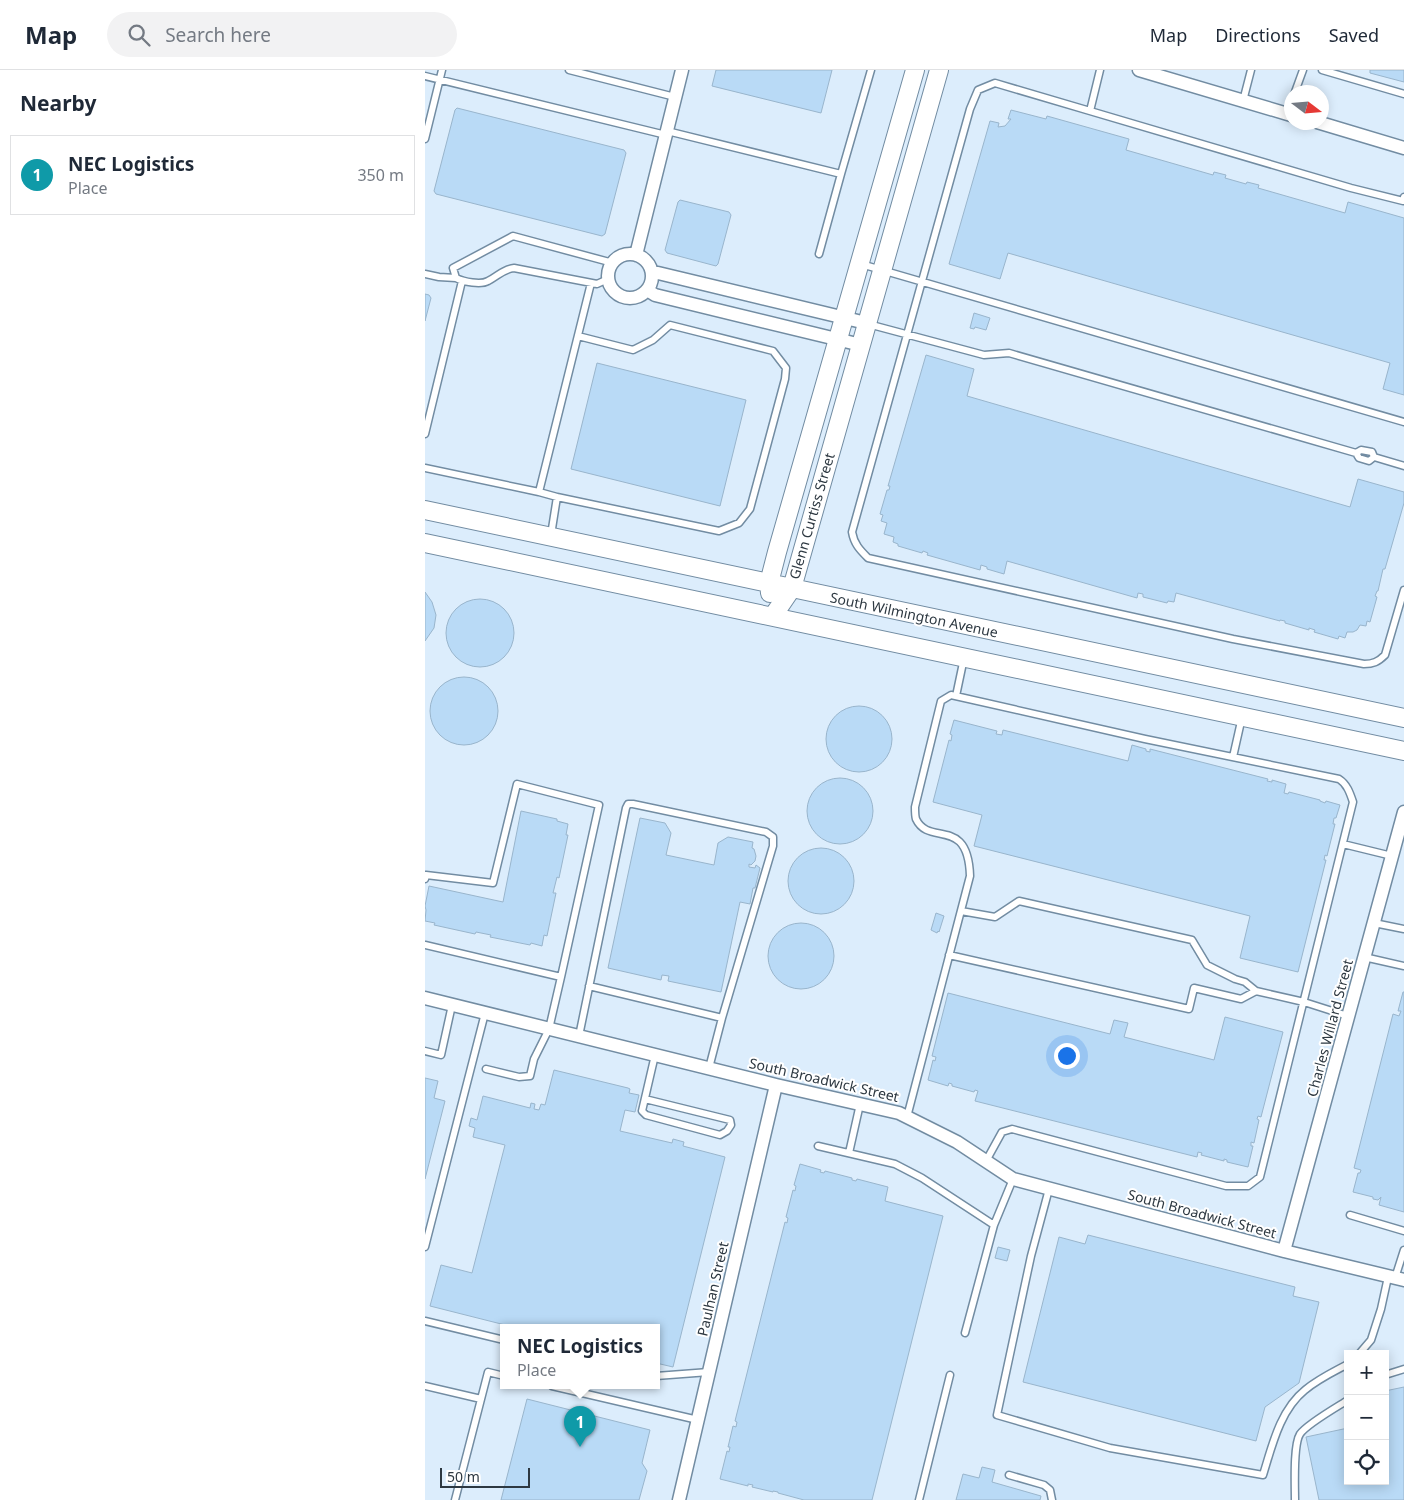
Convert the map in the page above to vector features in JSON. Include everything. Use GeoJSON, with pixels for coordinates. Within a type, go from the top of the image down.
{"type":"FeatureCollection","features":[{"type":"Feature","properties":{"kind":"main road","name":"Glenn Curtiss Street"},"geometry":{"type":"LineString","coordinates":[[773,616],[769,583],[915,70]]}},
{"type":"Feature","properties":{"kind":"main road","name":"Glenn Curtiss Street"},"geometry":{"type":"LineString","coordinates":[[773,616],[792,588],[939,70]]}},
{"type":"Feature","properties":{"kind":"main road","name":"South Wilmington Avenue"},"geometry":{"type":"LineString","coordinates":[[425,510],[1404,718]]}},
{"type":"Feature","properties":{"kind":"main road"},"geometry":{"type":"LineString","coordinates":[[425,543],[1404,751]]}},
{"type":"Feature","properties":{"kind":"street"},"geometry":{"type":"LineString","coordinates":[[636,255],[682,70]]}},
{"type":"Feature","properties":{"kind":"street"},"geometry":{"type":"LineString","coordinates":[[1139,70],[1243,101],[1284,110]]}},
{"type":"Feature","properties":{"kind":"street"},"geometry":{"type":"LineString","coordinates":[[1329,126],[1404,148]]}},
{"type":"Feature","properties":{"kind":"street"},"geometry":{"type":"LineString","coordinates":[[636,255],[644,259],[649,266],[652,274],[651,283],[641,296],[624,298],[616,294],[611,287],[608,279],[609,270],[619,257],[636,255]]}},
{"type":"Feature","properties":{"kind":"street"},"geometry":{"type":"LineString","coordinates":[[652,274],[658,273],[867,323]]}},
{"type":"Feature","properties":{"kind":"street"},"geometry":{"type":"LineString","coordinates":[[647,290],[655,295],[861,345]]}},
{"type":"Feature","properties":{"kind":"street","name":"Charles Willard Street"},"geometry":{"type":"LineString","coordinates":[[1284,1251],[1404,812]]}},
{"type":"Feature","properties":{"kind":"street","name":"South Broadwick Street"},"geometry":{"type":"LineString","coordinates":[[425,998],[776,1085],[899,1113],[957,1142],[1013,1179],[1284,1251],[1396,1278]]}},
{"type":"Feature","properties":{"kind":"street","name":"Paulhan Street"},"geometry":{"type":"LineString","coordinates":[[679,1500],[776,1085]]}},
{"type":"Feature","properties":{"kind":"lane"},"geometry":{"type":"LineString","coordinates":[[425,139],[442,70]]}},
{"type":"Feature","properties":{"kind":"lane"},"geometry":{"type":"LineString","coordinates":[[569,70],[675,97]]}},
{"type":"Feature","properties":{"kind":"lane"},"geometry":{"type":"LineString","coordinates":[[819,254],[871,70]]}},
{"type":"Feature","properties":{"kind":"lane"},"geometry":{"type":"LineString","coordinates":[[1090,111],[1100,70]]}},
{"type":"Feature","properties":{"kind":"lane"},"geometry":{"type":"LineString","coordinates":[[1243,101],[1251,70]]}},
{"type":"Feature","properties":{"kind":"lane"},"geometry":{"type":"LineString","coordinates":[[1298,85],[1303,70]]}},
{"type":"Feature","properties":{"kind":"lane"},"geometry":{"type":"LineString","coordinates":[[1322,70],[1404,94]]}},
{"type":"Feature","properties":{"kind":"lane"},"geometry":{"type":"LineString","coordinates":[[425,76],[841,174]]}},
{"type":"Feature","properties":{"kind":"lane"},"geometry":{"type":"LineString","coordinates":[[1404,200],[1351,188],[995,84],[978,90],[970,109],[852,532],[858,548],[869,558],[1233,639],[1364,664],[1379,661],[1385,655],[1404,590]]}},
{"type":"Feature","properties":{"kind":"lane"},"geometry":{"type":"LineString","coordinates":[[425,434],[459,280],[453,268],[513,236],[613,263]]}},
{"type":"Feature","properties":{"kind":"lane"},"geometry":{"type":"LineString","coordinates":[[860,263],[1404,422]]}},
{"type":"Feature","properties":{"kind":"lane"},"geometry":{"type":"LineString","coordinates":[[425,274],[459,280],[486,282],[506,269],[514,268],[597,284],[608,279]]}},
{"type":"Feature","properties":{"kind":"lane"},"geometry":{"type":"LineString","coordinates":[[539,492],[591,283]]}},
{"type":"Feature","properties":{"kind":"lane"},"geometry":{"type":"LineString","coordinates":[[867,323],[984,354],[1009,353],[1356,454],[1361,450],[1372,452],[1374,457],[1404,466]]}},
{"type":"Feature","properties":{"kind":"lane"},"geometry":{"type":"LineString","coordinates":[[425,468],[719,531],[739,523],[750,509],[785,379],[786,368],[773,351],[670,325],[653,340],[633,350],[578,336]]}},
{"type":"Feature","properties":{"kind":"lane"},"geometry":{"type":"LineString","coordinates":[[551,536],[557,497]]}},
{"type":"Feature","properties":{"kind":"lane"},"geometry":{"type":"LineString","coordinates":[[956,696],[964,657]]}},
{"type":"Feature","properties":{"kind":"lane"},"geometry":{"type":"LineString","coordinates":[[907,1117],[970,876],[969,859],[965,846],[957,839],[925,828],[916,819],[915,807],[941,701],[951,695],[956,696],[1339,779],[1343,782],[1353,802],[1259,1177],[1248,1186],[1226,1186],[1011,1129],[1002,1132],[986,1161]]}},
{"type":"Feature","properties":{"kind":"lane"},"geometry":{"type":"LineString","coordinates":[[1233,757],[1242,716]]}},
{"type":"Feature","properties":{"kind":"lane"},"geometry":{"type":"LineString","coordinates":[[425,879],[426,875],[493,883],[517,784],[599,805],[549,1029],[534,1059],[529,1076],[519,1077],[486,1069]]}},
{"type":"Feature","properties":{"kind":"lane"},"geometry":{"type":"LineString","coordinates":[[579,1036],[628,804],[766,832],[773,837],[773,846],[709,1068]]}},
{"type":"Feature","properties":{"kind":"lane"},"geometry":{"type":"LineString","coordinates":[[1343,844],[1392,856]]}},
{"type":"Feature","properties":{"kind":"lane"},"geometry":{"type":"LineString","coordinates":[[961,911],[995,917],[1019,901],[1192,940],[1207,965],[1245,982],[1256,991],[1304,1002],[1348,1016]]}},
{"type":"Feature","properties":{"kind":"lane"},"geometry":{"type":"LineString","coordinates":[[1374,923],[1404,929]]}},
{"type":"Feature","properties":{"kind":"lane"},"geometry":{"type":"LineString","coordinates":[[425,945],[561,977]]}},
{"type":"Feature","properties":{"kind":"lane"},"geometry":{"type":"LineString","coordinates":[[949,955],[1189,1009],[1194,988],[1241,999],[1256,991]]}},
{"type":"Feature","properties":{"kind":"lane"},"geometry":{"type":"LineString","coordinates":[[1365,957],[1404,966]]}},
{"type":"Feature","properties":{"kind":"lane"},"geometry":{"type":"LineString","coordinates":[[589,986],[722,1018]]}},
{"type":"Feature","properties":{"kind":"lane"},"geometry":{"type":"LineString","coordinates":[[425,1051],[441,1055],[452,1005]]}},
{"type":"Feature","properties":{"kind":"lane"},"geometry":{"type":"LineString","coordinates":[[425,1247],[485,1013]]}},
{"type":"Feature","properties":{"kind":"lane"},"geometry":{"type":"LineString","coordinates":[[645,1099],[731,1120],[731,1124],[727,1131],[720,1135],[645,1116],[642,1111],[655,1055]]}},
{"type":"Feature","properties":{"kind":"lane"},"geometry":{"type":"LineString","coordinates":[[849,1153],[860,1104]]}},
{"type":"Feature","properties":{"kind":"lane"},"geometry":{"type":"LineString","coordinates":[[819,1146],[895,1164],[922,1178],[994,1224]]}},
{"type":"Feature","properties":{"kind":"lane"},"geometry":{"type":"LineString","coordinates":[[965,1333],[994,1224],[1013,1179]]}},
{"type":"Feature","properties":{"kind":"lane"},"geometry":{"type":"LineString","coordinates":[[1049,1188],[1031,1256],[997,1415],[1110,1448],[1263,1476],[1276,1433],[1289,1408],[1303,1391],[1344,1366]]}},
{"type":"Feature","properties":{"kind":"lane"},"geometry":{"type":"LineString","coordinates":[[1350,1215],[1404,1231]]}},
{"type":"Feature","properties":{"kind":"lane"},"geometry":{"type":"LineString","coordinates":[[1362,1350],[1371,1340],[1381,1309],[1396,1278],[1404,1250]]}},
{"type":"Feature","properties":{"kind":"lane"},"geometry":{"type":"LineString","coordinates":[[425,1321],[500,1339]]}},
{"type":"Feature","properties":{"kind":"lane"},"geometry":{"type":"LineString","coordinates":[[1389,1374],[1404,1369]]}},
{"type":"Feature","properties":{"kind":"lane"},"geometry":{"type":"LineString","coordinates":[[455,1500],[488,1372],[500,1375]]}},
{"type":"Feature","properties":{"kind":"lane"},"geometry":{"type":"LineString","coordinates":[[660,1376],[709,1372]]}},
{"type":"Feature","properties":{"kind":"lane"},"geometry":{"type":"LineString","coordinates":[[919,1500],[950,1375]]}},
{"type":"Feature","properties":{"kind":"lane"},"geometry":{"type":"LineString","coordinates":[[425,1386],[481,1399]]}},
{"type":"Feature","properties":{"kind":"lane"},"geometry":{"type":"LineString","coordinates":[[565,1389],[698,1420]]}},
{"type":"Feature","properties":{"kind":"lane"},"geometry":{"type":"LineString","coordinates":[[1295,1500],[1295,1460],[1300,1434],[1344,1403]]}},
{"type":"Feature","properties":{"kind":"lane"},"geometry":{"type":"LineString","coordinates":[[1009,1475],[1044,1485],[1050,1490],[1052,1500]]}},
{"type":"Feature","properties":{"kind":"building"},"geometry":{"type":"Polygon","coordinates":[[[716,70],[832,70],[821,113],[712,86],[716,70]]]}},
{"type":"Feature","properties":{"kind":"building"},"geometry":{"type":"Polygon","coordinates":[[[1370,70],[1404,70],[1404,82],[1370,73],[1370,70]]]}},
{"type":"Feature","properties":{"kind":"building"},"geometry":{"type":"Polygon","coordinates":[[[457,108],[624,150],[626,153],[605,234],[602,236],[436,194],[434,191],[457,108]]]}},
{"type":"Feature","properties":{"kind":"building"},"geometry":{"type":"Polygon","coordinates":[[[1011,110],[1046,119],[1047,116],[1129,139],[1126,150],[1213,175],[1214,172],[1226,175],[1225,178],[1246,184],[1247,182],[1259,185],[1258,188],[1345,213],[1348,202],[1404,218],[1404,395],[1383,389],[1390,363],[1008,253],[1000,279],[949,264],[990,121],[999,123],[998,127],[1005,126],[1011,119],[1008,119],[1011,110]]]}},
{"type":"Feature","properties":{"kind":"building"},"geometry":{"type":"Polygon","coordinates":[[[680,200],[729,212],[731,215],[716,266],[667,253],[665,250],[680,200]]]}},
{"type":"Feature","properties":{"kind":"building"},"geometry":{"type":"Polygon","coordinates":[[[425,294],[431,298],[425,321],[425,294]]]}},
{"type":"Feature","properties":{"kind":"building"},"geometry":{"type":"Polygon","coordinates":[[[974,313],[990,318],[986,330],[975,327],[974,329],[970,328],[974,313]]]}},
{"type":"Feature","properties":{"kind":"building"},"geometry":{"type":"Polygon","coordinates":[[[926,355],[974,369],[967,396],[1350,507],[1358,479],[1404,492],[1404,503],[1385,569],[1383,569],[1375,596],[1377,597],[1370,622],[1367,621],[1366,626],[1360,625],[1353,632],[1347,632],[1345,638],[1339,636],[1338,639],[1314,632],[1315,630],[1309,628],[1309,630],[1285,623],[1285,621],[1176,593],[1174,602],[1168,601],[1167,603],[1143,597],[1143,594],[1138,593],[1137,598],[1007,561],[1004,574],[987,569],[987,567],[981,565],[980,570],[927,555],[928,553],[923,551],[922,553],[898,546],[898,544],[893,542],[894,537],[884,534],[887,523],[881,521],[883,515],[880,514],[887,490],[889,490],[890,486],[888,486],[926,355]]]}},
{"type":"Feature","properties":{"kind":"building"},"geometry":{"type":"Polygon","coordinates":[[[597,363],[746,400],[720,506],[571,469],[597,363]]]}},
{"type":"Feature","properties":{"kind":"building"},"geometry":{"type":"Polygon","coordinates":[[[425,592],[432,602],[436,615],[434,628],[425,641],[425,592]]]}},
{"type":"Feature","properties":{"kind":"building"},"geometry":{"type":"Polygon","coordinates":[[[480,599],[493,602],[504,609],[511,620],[514,633],[511,646],[504,657],[493,664],[480,667],[467,664],[456,657],[449,646],[446,633],[449,620],[456,609],[467,602],[480,599]]]}},
{"type":"Feature","properties":{"kind":"building"},"geometry":{"type":"Polygon","coordinates":[[[464,677],[477,680],[488,687],[495,698],[498,711],[495,724],[488,735],[477,742],[464,745],[451,742],[440,735],[433,724],[430,711],[433,698],[440,687],[451,680],[464,677]]]}},
{"type":"Feature","properties":{"kind":"building"},"geometry":{"type":"Polygon","coordinates":[[[859,706],[872,708],[882,716],[890,726],[892,739],[890,752],[882,762],[872,770],[859,772],[846,770],[836,762],[828,752],[826,739],[828,726],[836,716],[846,708],[859,706]]]}},
{"type":"Feature","properties":{"kind":"building"},"geometry":{"type":"Polygon","coordinates":[[[954,720],[997,731],[996,734],[1002,735],[1003,730],[1128,761],[1132,745],[1146,749],[1146,751],[1150,752],[1150,749],[1268,779],[1267,781],[1272,782],[1272,780],[1286,784],[1284,793],[1288,794],[1289,792],[1325,803],[1326,801],[1340,805],[1336,818],[1334,818],[1333,824],[1335,824],[1327,856],[1325,855],[1324,860],[1326,860],[1298,972],[1240,958],[1250,916],[974,846],[982,815],[933,802],[949,740],[951,741],[952,735],[950,734],[954,720]]]}},
{"type":"Feature","properties":{"kind":"building"},"geometry":{"type":"Polygon","coordinates":[[[840,778],[853,781],[863,788],[870,798],[873,811],[870,824],[863,834],[853,841],[840,844],[827,841],[817,834],[810,824],[807,811],[810,798],[817,788],[827,781],[840,778]]]}},
{"type":"Feature","properties":{"kind":"building"},"geometry":{"type":"Polygon","coordinates":[[[521,811],[557,819],[557,821],[568,824],[566,835],[568,835],[559,878],[557,877],[553,893],[556,893],[547,936],[544,935],[542,946],[490,937],[491,935],[476,932],[475,934],[434,925],[435,923],[425,921],[425,906],[429,886],[503,902],[521,811]]]}},
{"type":"Feature","properties":{"kind":"building"},"geometry":{"type":"Polygon","coordinates":[[[640,818],[665,823],[671,833],[666,855],[714,865],[718,843],[728,837],[753,842],[752,848],[756,856],[755,861],[751,865],[749,864],[749,867],[755,868],[756,865],[760,868],[750,904],[740,902],[721,992],[668,981],[669,976],[662,975],[661,980],[608,968],[640,818]]]}},
{"type":"Feature","properties":{"kind":"building"},"geometry":{"type":"Polygon","coordinates":[[[814,848],[828,848],[840,853],[849,862],[854,874],[852,894],[845,905],[828,914],[814,914],[802,909],[793,900],[788,888],[788,874],[793,862],[802,853],[814,848]]]}},
{"type":"Feature","properties":{"kind":"building"},"geometry":{"type":"Polygon","coordinates":[[[936,913],[944,916],[937,933],[931,930],[936,913]]]}},
{"type":"Feature","properties":{"kind":"building"},"geometry":{"type":"Polygon","coordinates":[[[801,923],[814,925],[829,938],[832,943],[834,956],[832,969],[819,984],[814,987],[801,989],[788,987],[773,974],[770,969],[768,956],[770,943],[783,928],[788,925],[801,923]]]}},
{"type":"Feature","properties":{"kind":"building"},"geometry":{"type":"Polygon","coordinates":[[[1403,992],[1404,1212],[1379,1205],[1381,1197],[1378,1200],[1353,1192],[1358,1173],[1361,1170],[1354,1168],[1393,1014],[1399,1016],[1401,1011],[1398,1011],[1403,992]]]}},
{"type":"Feature","properties":{"kind":"building"},"geometry":{"type":"Polygon","coordinates":[[[948,993],[1110,1034],[1114,1020],[1128,1023],[1124,1037],[1214,1060],[1225,1017],[1283,1032],[1261,1117],[1258,1116],[1257,1119],[1259,1120],[1254,1143],[1251,1142],[1251,1146],[1253,1146],[1248,1167],[1227,1162],[1224,1159],[1224,1161],[1201,1155],[1202,1153],[1198,1152],[1197,1157],[975,1101],[978,1091],[975,1090],[974,1092],[952,1086],[949,1083],[948,1086],[928,1080],[933,1060],[935,1061],[936,1057],[932,1056],[948,993]]]}},
{"type":"Feature","properties":{"kind":"building"},"geometry":{"type":"Polygon","coordinates":[[[554,1070],[628,1088],[630,1089],[629,1093],[639,1095],[635,1112],[625,1110],[620,1131],[672,1143],[673,1139],[684,1142],[683,1146],[725,1157],[673,1367],[660,1364],[660,1324],[501,1324],[430,1306],[441,1265],[472,1273],[505,1145],[473,1137],[475,1128],[469,1126],[471,1118],[477,1120],[483,1096],[530,1108],[531,1103],[535,1104],[534,1109],[539,1110],[541,1104],[545,1105],[554,1070]]]}},
{"type":"Feature","properties":{"kind":"building"},"geometry":{"type":"Polygon","coordinates":[[[425,1078],[438,1081],[434,1098],[445,1101],[425,1179],[425,1078]]]}},
{"type":"Feature","properties":{"kind":"building"},"geometry":{"type":"Polygon","coordinates":[[[800,1164],[821,1170],[820,1172],[824,1173],[825,1171],[852,1178],[852,1180],[856,1181],[857,1179],[888,1187],[885,1201],[943,1216],[872,1500],[804,1500],[752,1487],[753,1485],[748,1484],[748,1486],[720,1479],[727,1451],[729,1452],[730,1447],[728,1447],[733,1426],[736,1427],[737,1422],[735,1421],[785,1222],[787,1223],[788,1218],[786,1217],[793,1190],[795,1191],[796,1186],[794,1185],[800,1164]]]}},
{"type":"Feature","properties":{"kind":"building"},"geometry":{"type":"Polygon","coordinates":[[[1088,1235],[1295,1287],[1293,1296],[1319,1302],[1299,1383],[1265,1407],[1256,1441],[1023,1382],[1059,1237],[1085,1244],[1088,1235]]]}},
{"type":"Feature","properties":{"kind":"building"},"geometry":{"type":"Polygon","coordinates":[[[998,1247],[1010,1250],[1007,1261],[995,1258],[998,1247]]]}},
{"type":"Feature","properties":{"kind":"building"},"geometry":{"type":"Polygon","coordinates":[[[1404,1387],[1404,1500],[1319,1500],[1306,1437],[1344,1429],[1344,1485],[1389,1485],[1389,1390],[1404,1387]]]}},
{"type":"Feature","properties":{"kind":"building"},"geometry":{"type":"Polygon","coordinates":[[[527,1399],[650,1430],[642,1463],[647,1471],[639,1500],[501,1500],[527,1399]]]}},
{"type":"Feature","properties":{"kind":"building"},"geometry":{"type":"Polygon","coordinates":[[[982,1467],[995,1470],[992,1482],[1041,1496],[1040,1500],[956,1500],[963,1474],[979,1478],[982,1467]]]}},
{"type":"Feature","properties":{"kind":"place","name":"NEC Logistics"},"geometry":{"type":"Point","coordinates":[580,1447]}}]}
